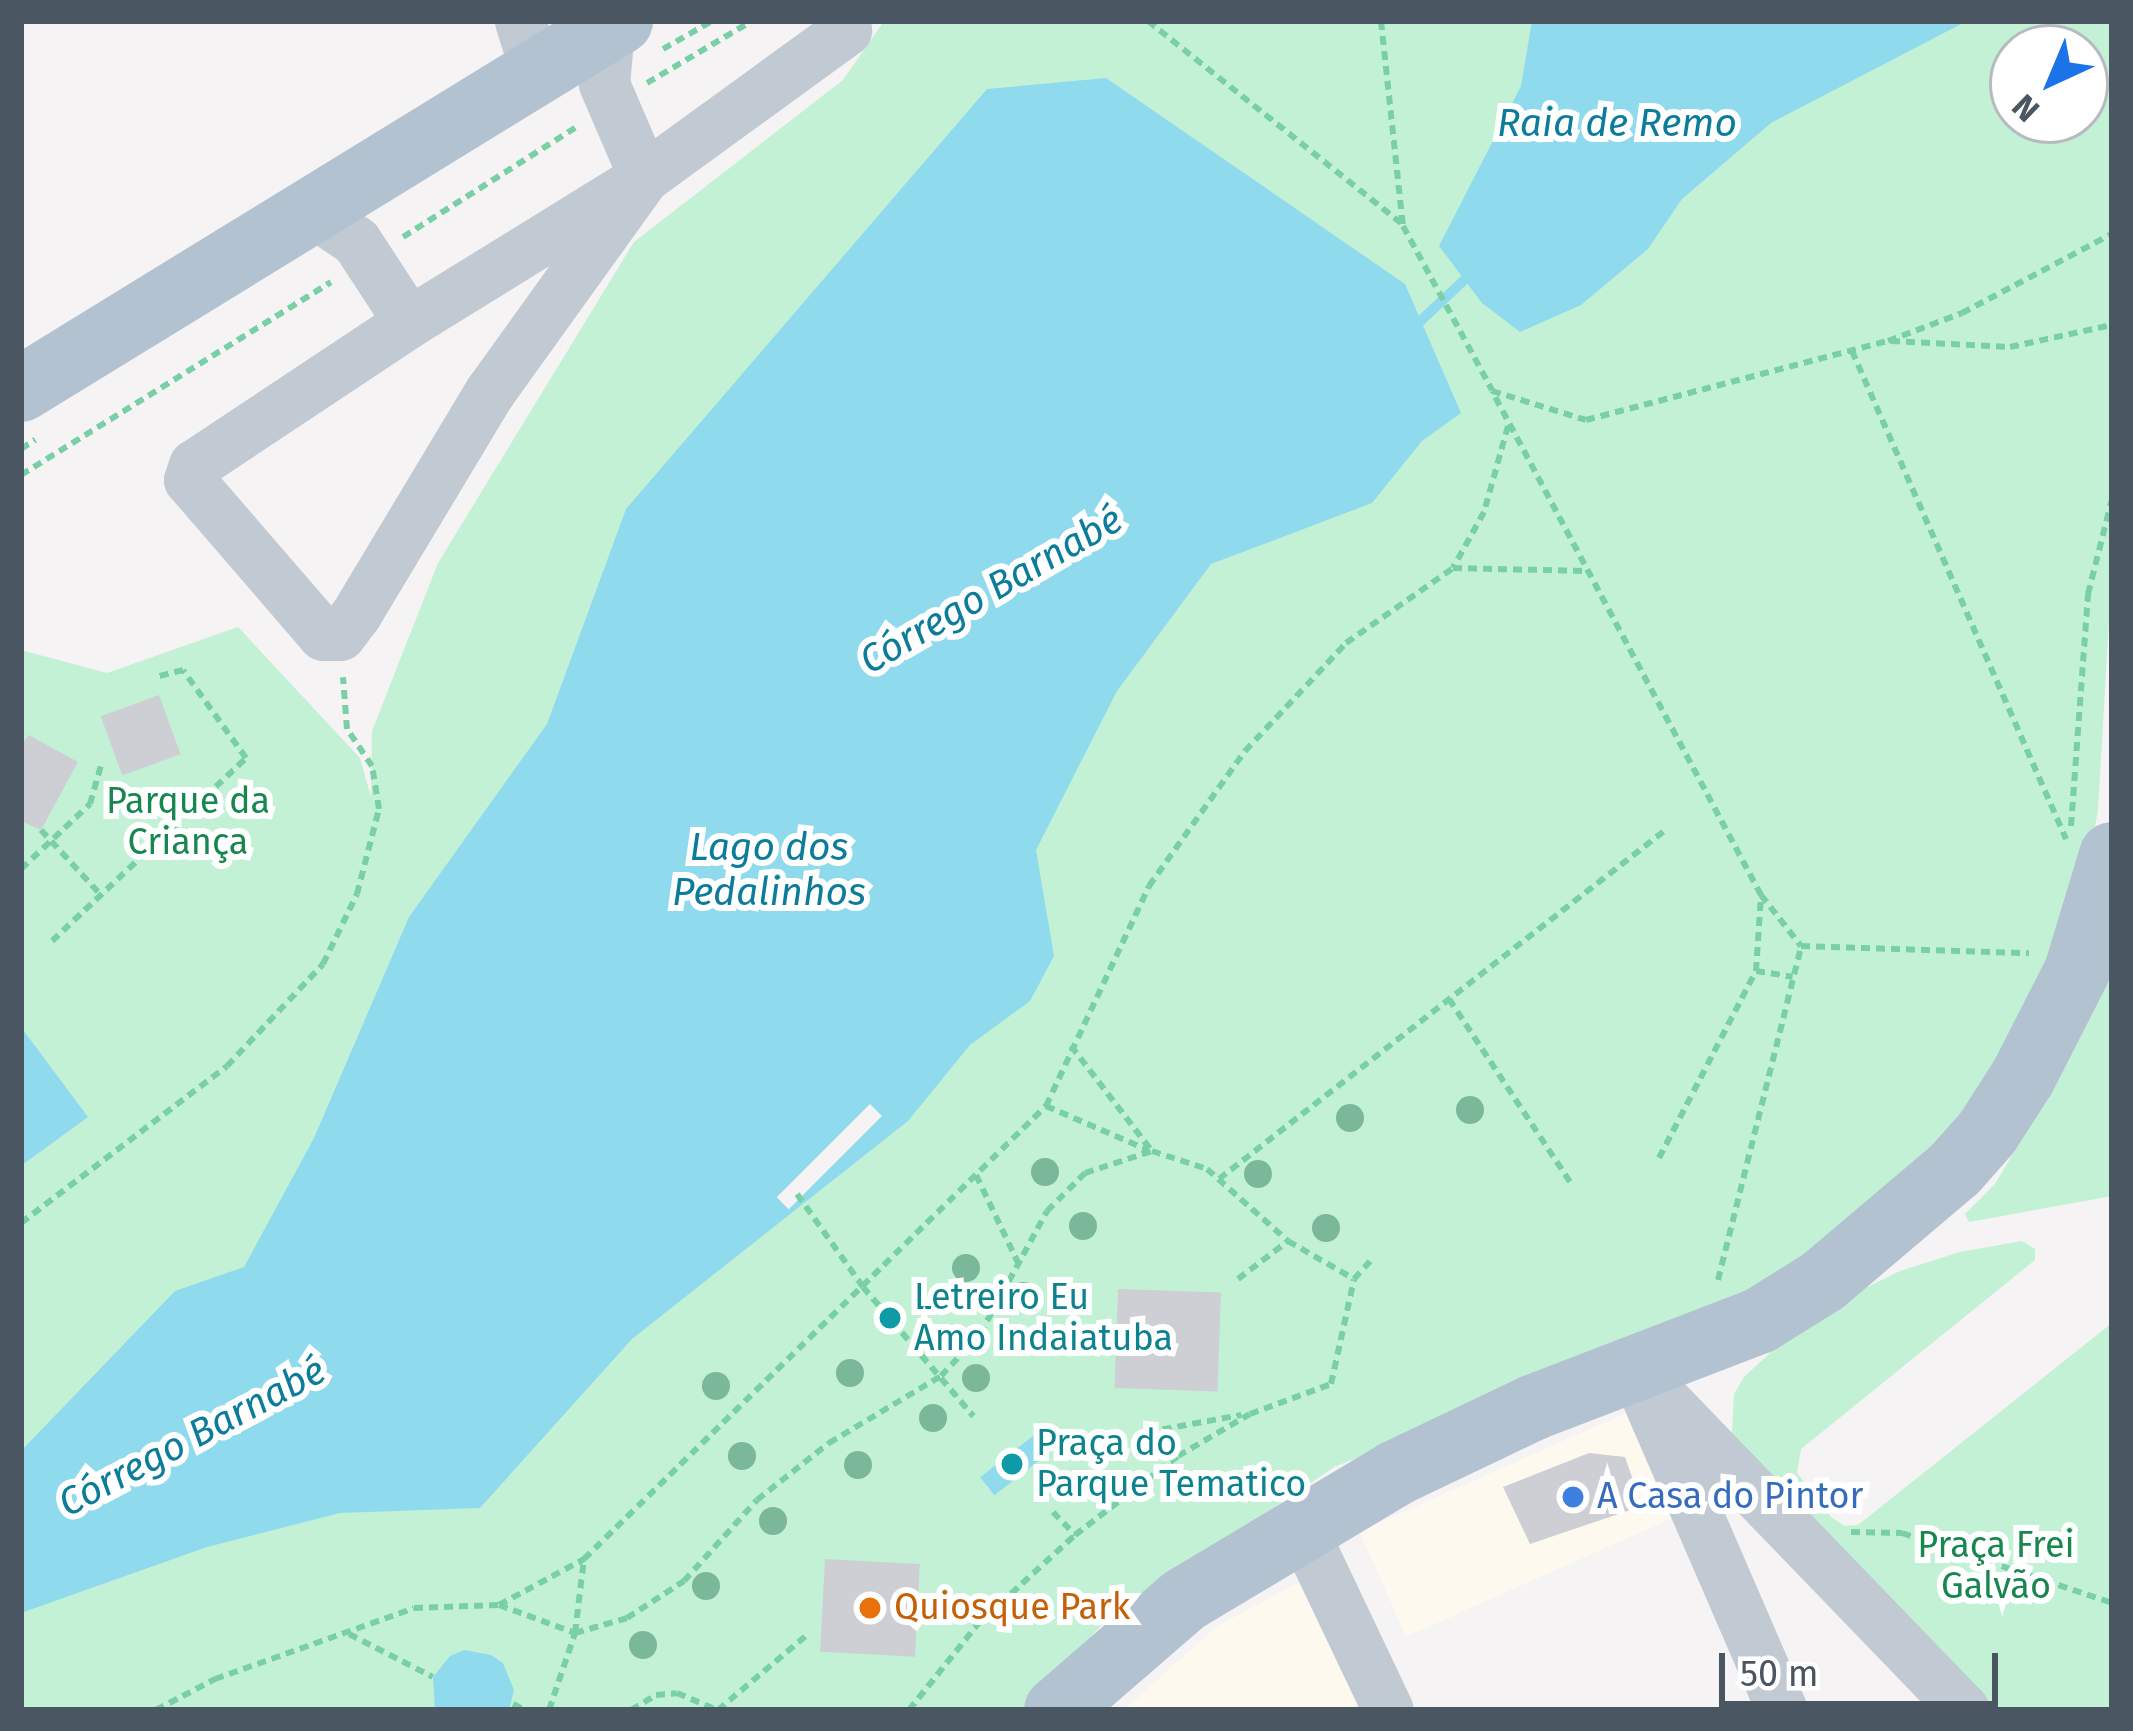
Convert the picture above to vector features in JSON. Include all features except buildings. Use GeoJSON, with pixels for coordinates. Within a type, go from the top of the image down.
{"type":"FeatureCollection","features":[{"type":"Feature","properties":{"kind":"main road"},"geometry":{"type":"LineString","coordinates":[[21,389],[311,211],[528,46],[615,25]]}},
{"type":"Feature","properties":{"kind":"main road"},"geometry":{"type":"LineString","coordinates":[[1057,1710],[1184,1600],[1396,1474],[1532,1408],[1759,1321],[1823,1281],[1955,1169],[1988,1133],[2023,1078],[2065,962],[2090,848]]}},
{"type":"Feature","properties":{"kind":"street"},"geometry":{"type":"LineString","coordinates":[[615,25],[604,84],[644,177]]}},
{"type":"Feature","properties":{"kind":"street"},"geometry":{"type":"LineString","coordinates":[[644,177],[490,391],[340,635],[323,635],[189,480],[194,465],[409,322],[644,177],[846,30]]}},
{"type":"Feature","properties":{"kind":"street"},"geometry":{"type":"LineString","coordinates":[[311,211],[356,241],[409,322]]}},
{"type":"Feature","properties":{"kind":"street"},"geometry":{"type":"LineString","coordinates":[[1636,1370],[1964,1710]]}},
{"type":"Feature","properties":{"kind":"street"},"geometry":{"type":"LineString","coordinates":[[1636,1370],[1782,1710]]}},
{"type":"Feature","properties":{"kind":"street"},"geometry":{"type":"LineString","coordinates":[[1302,1528],[1388,1710]]}},
{"type":"Feature","properties":{"kind":"path"},"geometry":{"type":"LineString","coordinates":[[21,475],[752,21]]}},
{"type":"Feature","properties":{"kind":"path"},"geometry":{"type":"LineString","coordinates":[[1148,21],[1403,226],[1761,895],[1801,946],[2065,962]]}},
{"type":"Feature","properties":{"kind":"path"},"geometry":{"type":"LineString","coordinates":[[1381,21],[1403,226]]}},
{"type":"Feature","properties":{"kind":"path"},"geometry":{"type":"LineString","coordinates":[[1492,391],[1586,420],[1888,341],[1962,313],[2112,234]]}},
{"type":"Feature","properties":{"kind":"path"},"geometry":{"type":"LineString","coordinates":[[1888,341],[2010,347],[2112,325]]}},
{"type":"Feature","properties":{"kind":"path"},"geometry":{"type":"LineString","coordinates":[[1852,351],[2090,848]]}},
{"type":"Feature","properties":{"kind":"path"},"geometry":{"type":"LineString","coordinates":[[499,1605],[584,1559],[1046,1106],[1148,886],[1245,752],[1346,643],[1453,568],[1484,512],[1508,423]]}},
{"type":"Feature","properties":{"kind":"path"},"geometry":{"type":"LineString","coordinates":[[2090,848],[2088,595],[2112,499]]}},
{"type":"Feature","properties":{"kind":"path"},"geometry":{"type":"LineString","coordinates":[[1453,568],[1587,571]]}},
{"type":"Feature","properties":{"kind":"path"},"geometry":{"type":"LineString","coordinates":[[21,1223],[227,1066],[323,964],[357,894],[379,809],[372,766],[347,729],[340,635]]}},
{"type":"Feature","properties":{"kind":"path"},"geometry":{"type":"LineString","coordinates":[[52,941],[246,758],[183,670],[160,676]]}},
{"type":"Feature","properties":{"kind":"path"},"geometry":{"type":"LineString","coordinates":[[21,869],[90,804],[101,765]]}},
{"type":"Feature","properties":{"kind":"path"},"geometry":{"type":"LineString","coordinates":[[40,830],[101,895]]}},
{"type":"Feature","properties":{"kind":"path"},"geometry":{"type":"LineString","coordinates":[[1219,1179],[1663,832]]}},
{"type":"Feature","properties":{"kind":"path"},"geometry":{"type":"LineString","coordinates":[[1659,1158],[1756,970],[1761,895]]}},
{"type":"Feature","properties":{"kind":"path"},"geometry":{"type":"LineString","coordinates":[[1717,1285],[1801,946]]}},
{"type":"Feature","properties":{"kind":"path"},"geometry":{"type":"LineString","coordinates":[[1756,970],[1793,977]]}},
{"type":"Feature","properties":{"kind":"path"},"geometry":{"type":"LineString","coordinates":[[1449,999],[1571,1183]]}},
{"type":"Feature","properties":{"kind":"path"},"geometry":{"type":"LineString","coordinates":[[1071,1046],[1152,1151]]}},
{"type":"Feature","properties":{"kind":"path"},"geometry":{"type":"LineString","coordinates":[[1046,1106],[1208,1169],[1288,1241],[1354,1280]]}},
{"type":"Feature","properties":{"kind":"path"},"geometry":{"type":"LineString","coordinates":[[156,1710],[215,1678],[414,1608],[499,1605],[575,1634],[627,1618],[684,1581],[757,1500],[829,1443],[941,1376],[980,1334],[1047,1211],[1084,1174],[1152,1151]]}},
{"type":"Feature","properties":{"kind":"path"},"geometry":{"type":"LineString","coordinates":[[976,1175],[1020,1267]]}},
{"type":"Feature","properties":{"kind":"path"},"geometry":{"type":"LineString","coordinates":[[797,1193],[863,1287],[973,1416]]}},
{"type":"Feature","properties":{"kind":"path"},"geometry":{"type":"LineString","coordinates":[[1238,1279],[1288,1241]]}},
{"type":"Feature","properties":{"kind":"path"},"geometry":{"type":"LineString","coordinates":[[909,1710],[978,1624],[1075,1535],[1178,1456],[1250,1414],[1330,1384],[1354,1280],[1372,1259]]}},
{"type":"Feature","properties":{"kind":"path"},"geometry":{"type":"LineString","coordinates":[[1148,1432],[1250,1414]]}},
{"type":"Feature","properties":{"kind":"path"},"geometry":{"type":"LineString","coordinates":[[1053,1512],[1075,1535]]}},
{"type":"Feature","properties":{"kind":"path"},"geometry":{"type":"LineString","coordinates":[[1794,1532],[1902,1533],[2112,1603]]}},
{"type":"Feature","properties":{"kind":"path"},"geometry":{"type":"LineString","coordinates":[[549,1710],[575,1634],[584,1559]]}},
{"type":"Feature","properties":{"kind":"path"},"geometry":{"type":"LineString","coordinates":[[631,1710],[656,1695],[677,1693],[717,1710],[808,1633]]}},
{"type":"Feature","properties":{"kind":"path"},"geometry":{"type":"LineString","coordinates":[[350,1634],[433,1677]]}},
{"type":"Feature","properties":{"kind":"path"},"geometry":{"type":"LineString","coordinates":[[513,1704],[525,1710]]}},
{"type":"Feature","properties":{"kind":"shaded area"},"geometry":{"type":"Polygon","coordinates":[[[1628,1412],[1675,1517],[1406,1637],[1359,1532],[1628,1412]]]}},
{"type":"Feature","properties":{"kind":"shaded area"},"geometry":{"type":"Polygon","coordinates":[[[1305,1579],[1358,1705],[1349,1710],[1124,1710],[1217,1626],[1305,1579]]]}},
{"type":"Feature","properties":{"kind":"green space","name":"Parque da Criança"},"geometry":{"type":"Polygon","coordinates":[[[884,21],[2112,21],[2112,568],[2098,810],[2082,900],[1959,1134],[1756,1304],[1336,1466],[1109,1617],[1024,1710],[21,1710],[21,1166],[87,1117],[21,1027],[21,650],[107,673],[238,627],[360,758],[371,797],[372,731],[438,563],[634,242],[843,80],[884,21]]]}},
{"type":"Feature","properties":{"kind":"green space"},"geometry":{"type":"Polygon","coordinates":[[[2112,972],[2112,1196],[1969,1222],[1965,1214],[1995,1184],[2038,1112],[2100,976],[2112,972]]]}},
{"type":"Feature","properties":{"kind":"green space","name":"Praça Frei Galvão"},"geometry":{"type":"Polygon","coordinates":[[[2022,1241],[2035,1249],[2035,1260],[1801,1449],[1797,1473],[1832,1518],[1845,1526],[1858,1525],[2112,1323],[2112,1710],[1971,1710],[1740,1450],[1732,1433],[1734,1394],[1744,1377],[1791,1334],[1843,1299],[1900,1271],[1960,1252],[2022,1241]]]}},
{"type":"Feature","properties":{"kind":"water","name":"Raia de Remo"},"geometry":{"type":"Polygon","coordinates":[[[1532,21],[1967,21],[1771,123],[1682,199],[1648,249],[1581,305],[1520,332],[1482,303],[1439,246],[1521,86],[1532,21]]]}},
{"type":"Feature","properties":{"kind":"water","name":"Lago dos Pedalinhos"},"geometry":{"type":"Polygon","coordinates":[[[1106,78],[1405,284],[1461,413],[1422,441],[1372,503],[1211,564],[1117,691],[1036,850],[1054,956],[1030,1001],[970,1045],[908,1121],[632,1339],[480,1508],[340,1513],[207,1547],[21,1613],[21,1451],[175,1291],[244,1267],[314,1138],[409,917],[547,724],[626,509],[987,89],[1106,78]]]}},
{"type":"Feature","properties":{"kind":"water"},"geometry":{"type":"Polygon","coordinates":[[[21,1027],[88,1117],[21,1166],[21,1027]]]}},
{"type":"Feature","properties":{"kind":"water"},"geometry":{"type":"Polygon","coordinates":[[[1033,1436],[1047,1454],[994,1495],[980,1477],[1033,1436]]]}},
{"type":"Feature","properties":{"kind":"water"},"geometry":{"type":"Polygon","coordinates":[[[464,1650],[491,1655],[503,1663],[514,1690],[509,1710],[435,1710],[433,1677],[450,1656],[464,1650]]]}},
{"type":"Feature","properties":{"kind":"pier"},"geometry":{"type":"Polygon","coordinates":[[[870,1104],[882,1116],[789,1209],[777,1197],[870,1104]]]}},
{"type":"Feature","properties":{"kind":"waterway","name":"Córrego Barnabé"},"geometry":{"type":"LineString","coordinates":[[1414,327],[1475,270]]}},
{"type":"Feature","properties":{"kind":"place","name":"Letreiro Eu Amo Indaiatuba"},"geometry":{"type":"Point","coordinates":[890,1318]}},
{"type":"Feature","properties":{"kind":"place","name":"Praça do Parque Tematico"},"geometry":{"type":"Point","coordinates":[1012,1464]}},
{"type":"Feature","properties":{"kind":"place","name":"A Casa do Pintor"},"geometry":{"type":"Point","coordinates":[1573,1497]}},
{"type":"Feature","properties":{"kind":"place","name":"Quiosque Park"},"geometry":{"type":"Point","coordinates":[870,1608]}}]}
